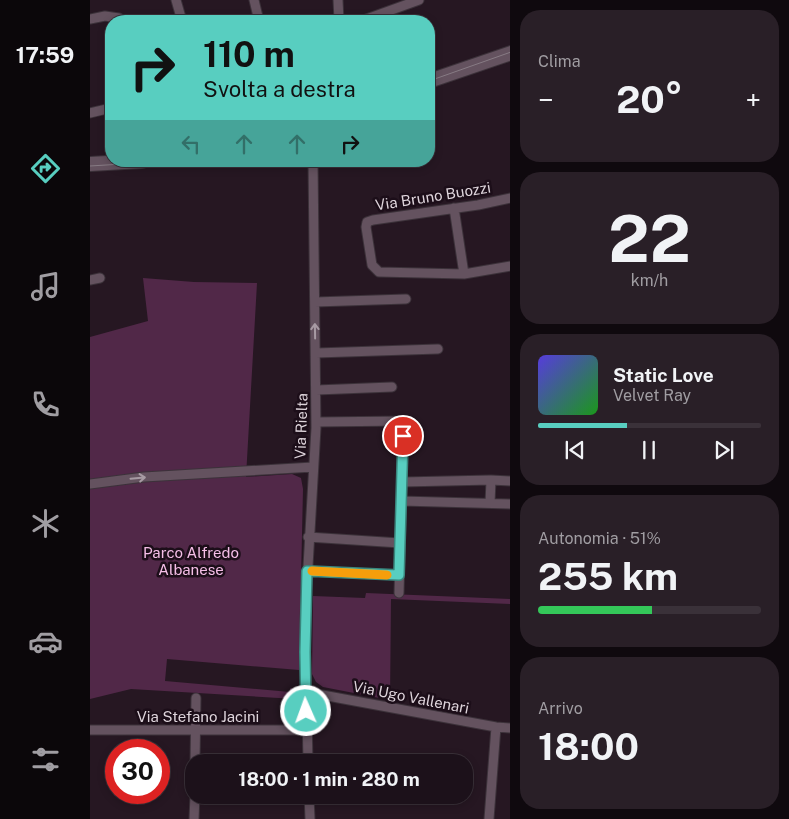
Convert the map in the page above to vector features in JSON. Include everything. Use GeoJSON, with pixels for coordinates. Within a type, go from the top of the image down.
{"type":"FeatureCollection","features":[{"type":"Feature","properties":{"kind":"street"},"geometry":{"type":"LineString","coordinates":[[176,0],[180,15]]}},
{"type":"Feature","properties":{"kind":"street"},"geometry":{"type":"LineString","coordinates":[[254,0],[258,15]]}},
{"type":"Feature","properties":{"kind":"street"},"geometry":{"type":"LineString","coordinates":[[338,0],[339,15]]}},
{"type":"Feature","properties":{"kind":"street"},"geometry":{"type":"LineString","coordinates":[[378,15],[419,0]]}},
{"type":"Feature","properties":{"kind":"street"},"geometry":{"type":"LineString","coordinates":[[90,19],[105,18]]}},
{"type":"Feature","properties":{"kind":"street"},"geometry":{"type":"LineString","coordinates":[[435,79],[510,53]]}},
{"type":"Feature","properties":{"kind":"street"},"geometry":{"type":"LineString","coordinates":[[435,84],[510,60]]}},
{"type":"Feature","properties":{"kind":"street"},"geometry":{"type":"LineString","coordinates":[[90,113],[105,109]]}},
{"type":"Feature","properties":{"kind":"street"},"geometry":{"type":"LineString","coordinates":[[90,164],[105,163]]}},
{"type":"Feature","properties":{"kind":"street","name":"Via Rielta"},"geometry":{"type":"LineString","coordinates":[[90,484],[144,477],[313,467],[316,422],[313,167]]}},
{"type":"Feature","properties":{"kind":"street","name":"Via Bruno Buozzi"},"geometry":{"type":"LineString","coordinates":[[510,198],[372,220],[367,222],[366,227],[372,265],[379,272],[464,274],[510,266]]}},
{"type":"Feature","properties":{"kind":"street"},"geometry":{"type":"LineString","coordinates":[[454,208],[464,274]]}},
{"type":"Feature","properties":{"kind":"street"},"geometry":{"type":"LineString","coordinates":[[90,280],[100,278]]}},
{"type":"Feature","properties":{"kind":"street"},"geometry":{"type":"LineString","coordinates":[[315,302],[406,299]]}},
{"type":"Feature","properties":{"kind":"street"},"geometry":{"type":"LineString","coordinates":[[316,353],[438,349]]}},
{"type":"Feature","properties":{"kind":"street"},"geometry":{"type":"LineString","coordinates":[[316,390],[392,388]]}},
{"type":"Feature","properties":{"kind":"street"},"geometry":{"type":"LineString","coordinates":[[316,422],[404,421],[399,593]]}},
{"type":"Feature","properties":{"kind":"street"},"geometry":{"type":"LineString","coordinates":[[308,754],[307,571],[313,467]]}},
{"type":"Feature","properties":{"kind":"street"},"geometry":{"type":"LineString","coordinates":[[490,503],[491,480]]}},
{"type":"Feature","properties":{"kind":"street"},"geometry":{"type":"LineString","coordinates":[[402,482],[510,481]]}},
{"type":"Feature","properties":{"kind":"street"},"geometry":{"type":"LineString","coordinates":[[402,500],[510,504]]}},
{"type":"Feature","properties":{"kind":"street"},"geometry":{"type":"LineString","coordinates":[[308,538],[400,543]]}},
{"type":"Feature","properties":{"kind":"street"},"geometry":{"type":"LineString","coordinates":[[307,571],[399,575]]}},
{"type":"Feature","properties":{"kind":"street","name":"Via Ugo Vallenari"},"geometry":{"type":"LineString","coordinates":[[306,692],[510,728]]}},
{"type":"Feature","properties":{"kind":"street"},"geometry":{"type":"LineString","coordinates":[[195,754],[196,698]]}},
{"type":"Feature","properties":{"kind":"street"},"geometry":{"type":"LineString","coordinates":[[489,819],[496,727]]}},
{"type":"Feature","properties":{"kind":"street","name":"Via Stefano Jacini"},"geometry":{"type":"LineString","coordinates":[[90,730],[307,730]]}},
{"type":"Feature","properties":{"kind":"street"},"geometry":{"type":"LineString","coordinates":[[194,804],[194,819]]}},
{"type":"Feature","properties":{"kind":"street"},"geometry":{"type":"LineString","coordinates":[[309,804],[310,819]]}},
{"type":"Feature","properties":{"kind":"green space","name":"Parco Alfredo Albanese"},"geometry":{"type":"Polygon","coordinates":[[[143,278],[194,282],[257,283],[246,477],[292,474],[301,478],[303,489],[299,670],[167,659],[165,681],[290,692],[290,688],[295,689],[295,699],[131,689],[90,699],[90,337],[148,321],[143,278]]]}},
{"type":"Feature","properties":{"kind":"green space"},"geometry":{"type":"Polygon","coordinates":[[[366,593],[510,599],[510,604],[391,599],[390,700],[323,687],[316,682],[312,674],[313,596],[365,598],[366,593]]]}},
{"type":"Feature","properties":{"kind":"tram line"},"geometry":{"type":"LineString","coordinates":[[435,79],[510,52]]}},
{"type":"Feature","properties":{"kind":"tram line"},"geometry":{"type":"LineString","coordinates":[[90,166],[105,165]]}},
{"type":"Feature","properties":{"kind":"slow traffic"},"geometry":{"type":"LineString","coordinates":[[312,571],[387,575]]}},
{"type":"Feature","properties":{"kind":"route"},"geometry":{"type":"LineString","coordinates":[[306,711],[305,618],[307,571],[399,575],[403,436]]}}]}
